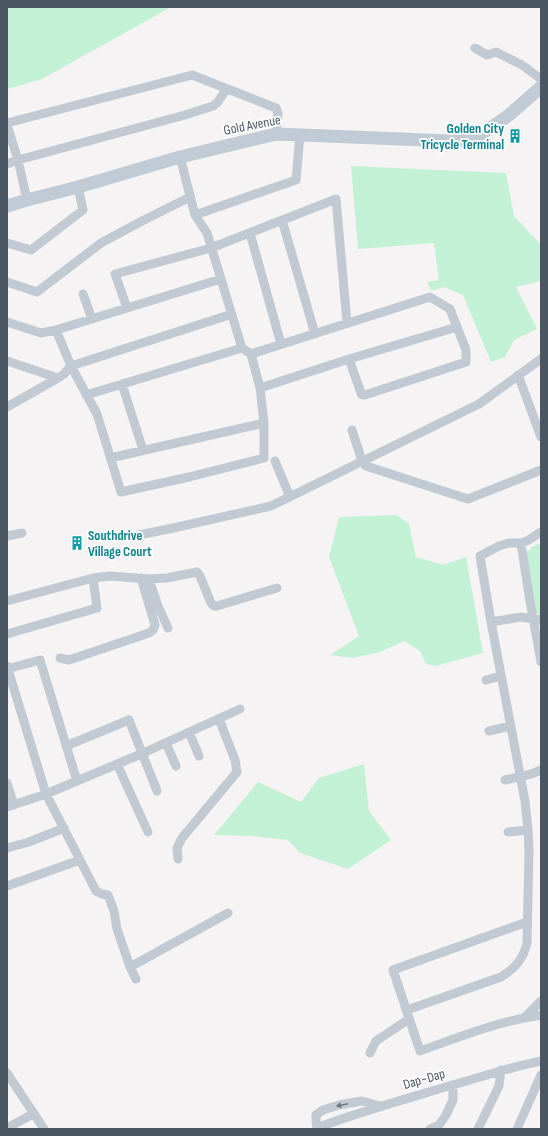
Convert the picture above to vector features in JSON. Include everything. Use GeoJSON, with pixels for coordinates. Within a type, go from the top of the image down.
{"type":"FeatureCollection","features":[{"type":"Feature","properties":{"kind":"street"},"geometry":{"type":"LineString","coordinates":[[475,48],[487,55],[496,52],[522,65],[541,79]]}},
{"type":"Feature","properties":{"kind":"street"},"geometry":{"type":"LineString","coordinates":[[27,200],[18,160],[7,124],[192,75],[276,108],[278,113],[276,134]]}},
{"type":"Feature","properties":{"kind":"street","name":"Gold Avenue"},"geometry":{"type":"LineString","coordinates":[[7,206],[180,158],[276,134],[451,141],[476,137],[509,115],[541,87]]}},
{"type":"Feature","properties":{"kind":"street"},"geometry":{"type":"LineString","coordinates":[[7,164],[213,106],[218,102],[226,89]]}},
{"type":"Feature","properties":{"kind":"street"},"geometry":{"type":"LineString","coordinates":[[194,215],[296,180],[300,134]]}},
{"type":"Feature","properties":{"kind":"street"},"geometry":{"type":"LineString","coordinates":[[56,330],[71,366],[97,414],[121,492],[264,458],[264,423],[260,388],[251,354],[242,348],[207,232],[194,215],[180,158]]}},
{"type":"Feature","properties":{"kind":"street"},"geometry":{"type":"LineString","coordinates":[[7,243],[31,250],[83,210],[78,187]]}},
{"type":"Feature","properties":{"kind":"street"},"geometry":{"type":"LineString","coordinates":[[7,282],[38,292],[101,243],[190,197]]}},
{"type":"Feature","properties":{"kind":"street"},"geometry":{"type":"LineString","coordinates":[[127,308],[115,274],[211,248],[336,199],[347,323]]}},
{"type":"Feature","properties":{"kind":"street"},"geometry":{"type":"LineString","coordinates":[[282,220],[315,334]]}},
{"type":"Feature","properties":{"kind":"street"},"geometry":{"type":"LineString","coordinates":[[250,233],[281,344]]}},
{"type":"Feature","properties":{"kind":"street"},"geometry":{"type":"LineString","coordinates":[[7,322],[41,333],[56,330],[221,279]]}},
{"type":"Feature","properties":{"kind":"street"},"geometry":{"type":"LineString","coordinates":[[83,294],[92,319]]}},
{"type":"Feature","properties":{"kind":"street"},"geometry":{"type":"LineString","coordinates":[[251,354],[430,297],[450,309],[466,350],[466,362],[370,394],[362,395],[349,359]]}},
{"type":"Feature","properties":{"kind":"street"},"geometry":{"type":"LineString","coordinates":[[9,404],[58,378],[71,366],[232,314]]}},
{"type":"Feature","properties":{"kind":"street"},"geometry":{"type":"LineString","coordinates":[[260,388],[349,359],[457,327]]}},
{"type":"Feature","properties":{"kind":"street"},"geometry":{"type":"LineString","coordinates":[[86,395],[242,348]]}},
{"type":"Feature","properties":{"kind":"street"},"geometry":{"type":"LineString","coordinates":[[129,537],[271,506],[480,404],[541,359]]}},
{"type":"Feature","properties":{"kind":"street"},"geometry":{"type":"LineString","coordinates":[[7,361],[58,378]]}},
{"type":"Feature","properties":{"kind":"street"},"geometry":{"type":"LineString","coordinates":[[518,376],[537,411],[541,436]]}},
{"type":"Feature","properties":{"kind":"street"},"geometry":{"type":"LineString","coordinates":[[122,384],[143,450]]}},
{"type":"Feature","properties":{"kind":"street"},"geometry":{"type":"LineString","coordinates":[[110,458],[264,423]]}},
{"type":"Feature","properties":{"kind":"street"},"geometry":{"type":"LineString","coordinates":[[352,430],[362,461],[366,466],[468,499],[541,470]]}},
{"type":"Feature","properties":{"kind":"street"},"geometry":{"type":"LineString","coordinates":[[275,461],[290,497]]}},
{"type":"Feature","properties":{"kind":"street"},"geometry":{"type":"LineString","coordinates":[[7,536],[22,533]]}},
{"type":"Feature","properties":{"kind":"street"},"geometry":{"type":"LineString","coordinates":[[370,1053],[376,1041],[408,1015],[501,977],[512,970],[525,954],[527,943],[529,851],[525,801],[480,556],[499,546],[510,543],[521,543],[539,536]]}},
{"type":"Feature","properties":{"kind":"street"},"geometry":{"type":"LineString","coordinates":[[521,543],[537,619],[541,662]]}},
{"type":"Feature","properties":{"kind":"street"},"geometry":{"type":"LineString","coordinates":[[7,601],[93,578],[110,576],[167,578],[197,572],[211,603],[214,606],[276,588]]}},
{"type":"Feature","properties":{"kind":"street"},"geometry":{"type":"LineString","coordinates":[[7,634],[97,608],[93,578]]}},
{"type":"Feature","properties":{"kind":"street"},"geometry":{"type":"LineString","coordinates":[[145,578],[168,628]]}},
{"type":"Feature","properties":{"kind":"street"},"geometry":{"type":"LineString","coordinates":[[60,658],[69,660],[149,634],[155,625],[145,578]]}},
{"type":"Feature","properties":{"kind":"street"},"geometry":{"type":"LineString","coordinates":[[491,622],[521,617],[537,619]]}},
{"type":"Feature","properties":{"kind":"street"},"geometry":{"type":"LineString","coordinates":[[77,781],[40,660],[7,668],[46,794],[96,890],[102,894],[108,895],[114,912],[117,929],[136,979]]}},
{"type":"Feature","properties":{"kind":"street"},"geometry":{"type":"LineString","coordinates":[[486,680],[501,676]]}},
{"type":"Feature","properties":{"kind":"street"},"geometry":{"type":"LineString","coordinates":[[7,783],[11,806],[46,794],[240,710]]}},
{"type":"Feature","properties":{"kind":"street"},"geometry":{"type":"LineString","coordinates":[[178,859],[177,848],[182,838],[237,772],[235,760],[219,719]]}},
{"type":"Feature","properties":{"kind":"street"},"geometry":{"type":"LineString","coordinates":[[66,746],[129,720],[141,754],[157,791]]}},
{"type":"Feature","properties":{"kind":"street"},"geometry":{"type":"LineString","coordinates":[[489,731],[511,726]]}},
{"type":"Feature","properties":{"kind":"street"},"geometry":{"type":"LineString","coordinates":[[189,732],[199,756]]}},
{"type":"Feature","properties":{"kind":"street"},"geometry":{"type":"LineString","coordinates":[[166,743],[176,766]]}},
{"type":"Feature","properties":{"kind":"street"},"geometry":{"type":"LineString","coordinates":[[117,764],[148,832]]}},
{"type":"Feature","properties":{"kind":"street"},"geometry":{"type":"LineString","coordinates":[[505,780],[541,770]]}},
{"type":"Feature","properties":{"kind":"street"},"geometry":{"type":"LineString","coordinates":[[7,848],[29,842],[64,828]]}},
{"type":"Feature","properties":{"kind":"street"},"geometry":{"type":"LineString","coordinates":[[508,832],[528,830]]}},
{"type":"Feature","properties":{"kind":"street"},"geometry":{"type":"LineString","coordinates":[[7,886],[80,860]]}},
{"type":"Feature","properties":{"kind":"street"},"geometry":{"type":"LineString","coordinates":[[130,966],[228,912]]}},
{"type":"Feature","properties":{"kind":"street"},"geometry":{"type":"LineString","coordinates":[[527,922],[393,970],[420,1051],[483,1029],[525,1017],[541,1015]]}},
{"type":"Feature","properties":{"kind":"street"},"geometry":{"type":"LineString","coordinates":[[525,1017],[541,1001]]}},
{"type":"Feature","properties":{"kind":"street","name":"Dap~Dap"},"geometry":{"type":"LineString","coordinates":[[317,1128],[380,1106],[501,1070],[541,1061]]}},
{"type":"Feature","properties":{"kind":"street"},"geometry":{"type":"LineString","coordinates":[[478,1129],[499,1086],[501,1070]]}},
{"type":"Feature","properties":{"kind":"street"},"geometry":{"type":"LineString","coordinates":[[7,1073],[10,1085],[44,1129]]}},
{"type":"Feature","properties":{"kind":"street"},"geometry":{"type":"LineString","coordinates":[[517,1129],[541,1075]]}},
{"type":"Feature","properties":{"kind":"street"},"geometry":{"type":"LineString","coordinates":[[430,1129],[439,1125],[446,1115],[453,1100],[454,1085]]}},
{"type":"Feature","properties":{"kind":"street"},"geometry":{"type":"LineString","coordinates":[[317,1128],[316,1115],[323,1110],[362,1101],[380,1106]]}},
{"type":"Feature","properties":{"kind":"street"},"geometry":{"type":"LineString","coordinates":[[7,1128],[33,1114]]}},
{"type":"Feature","properties":{"kind":"green space"},"geometry":{"type":"Polygon","coordinates":[[[7,7],[171,7],[42,79],[7,89],[7,7]]]}},
{"type":"Feature","properties":{"kind":"green space"},"geometry":{"type":"Polygon","coordinates":[[[351,166],[506,173],[514,216],[541,245],[541,281],[516,287],[537,329],[514,340],[505,357],[491,362],[463,295],[444,287],[431,291],[427,282],[439,280],[434,243],[358,249],[351,166]]]}},
{"type":"Feature","properties":{"kind":"green space"},"geometry":{"type":"Polygon","coordinates":[[[397,515],[409,524],[416,557],[443,565],[466,557],[483,653],[436,666],[426,664],[420,651],[404,641],[380,652],[353,658],[330,655],[359,636],[329,557],[339,517],[397,515]]]}},
{"type":"Feature","properties":{"kind":"green space"},"geometry":{"type":"Polygon","coordinates":[[[537,544],[541,545],[541,616],[536,612],[527,553],[537,544]]]}},
{"type":"Feature","properties":{"kind":"green space"},"geometry":{"type":"Polygon","coordinates":[[[364,764],[369,811],[391,840],[348,869],[300,853],[288,840],[252,836],[214,835],[258,782],[301,802],[319,778],[364,764]]]}},
{"type":"Feature","properties":{"kind":"place","name":"Golden City Tricycle Terminal"},"geometry":{"type":"Point","coordinates":[515,136]}},
{"type":"Feature","properties":{"kind":"place","name":"Southdrive Village Court"},"geometry":{"type":"Point","coordinates":[77,543]}}]}
